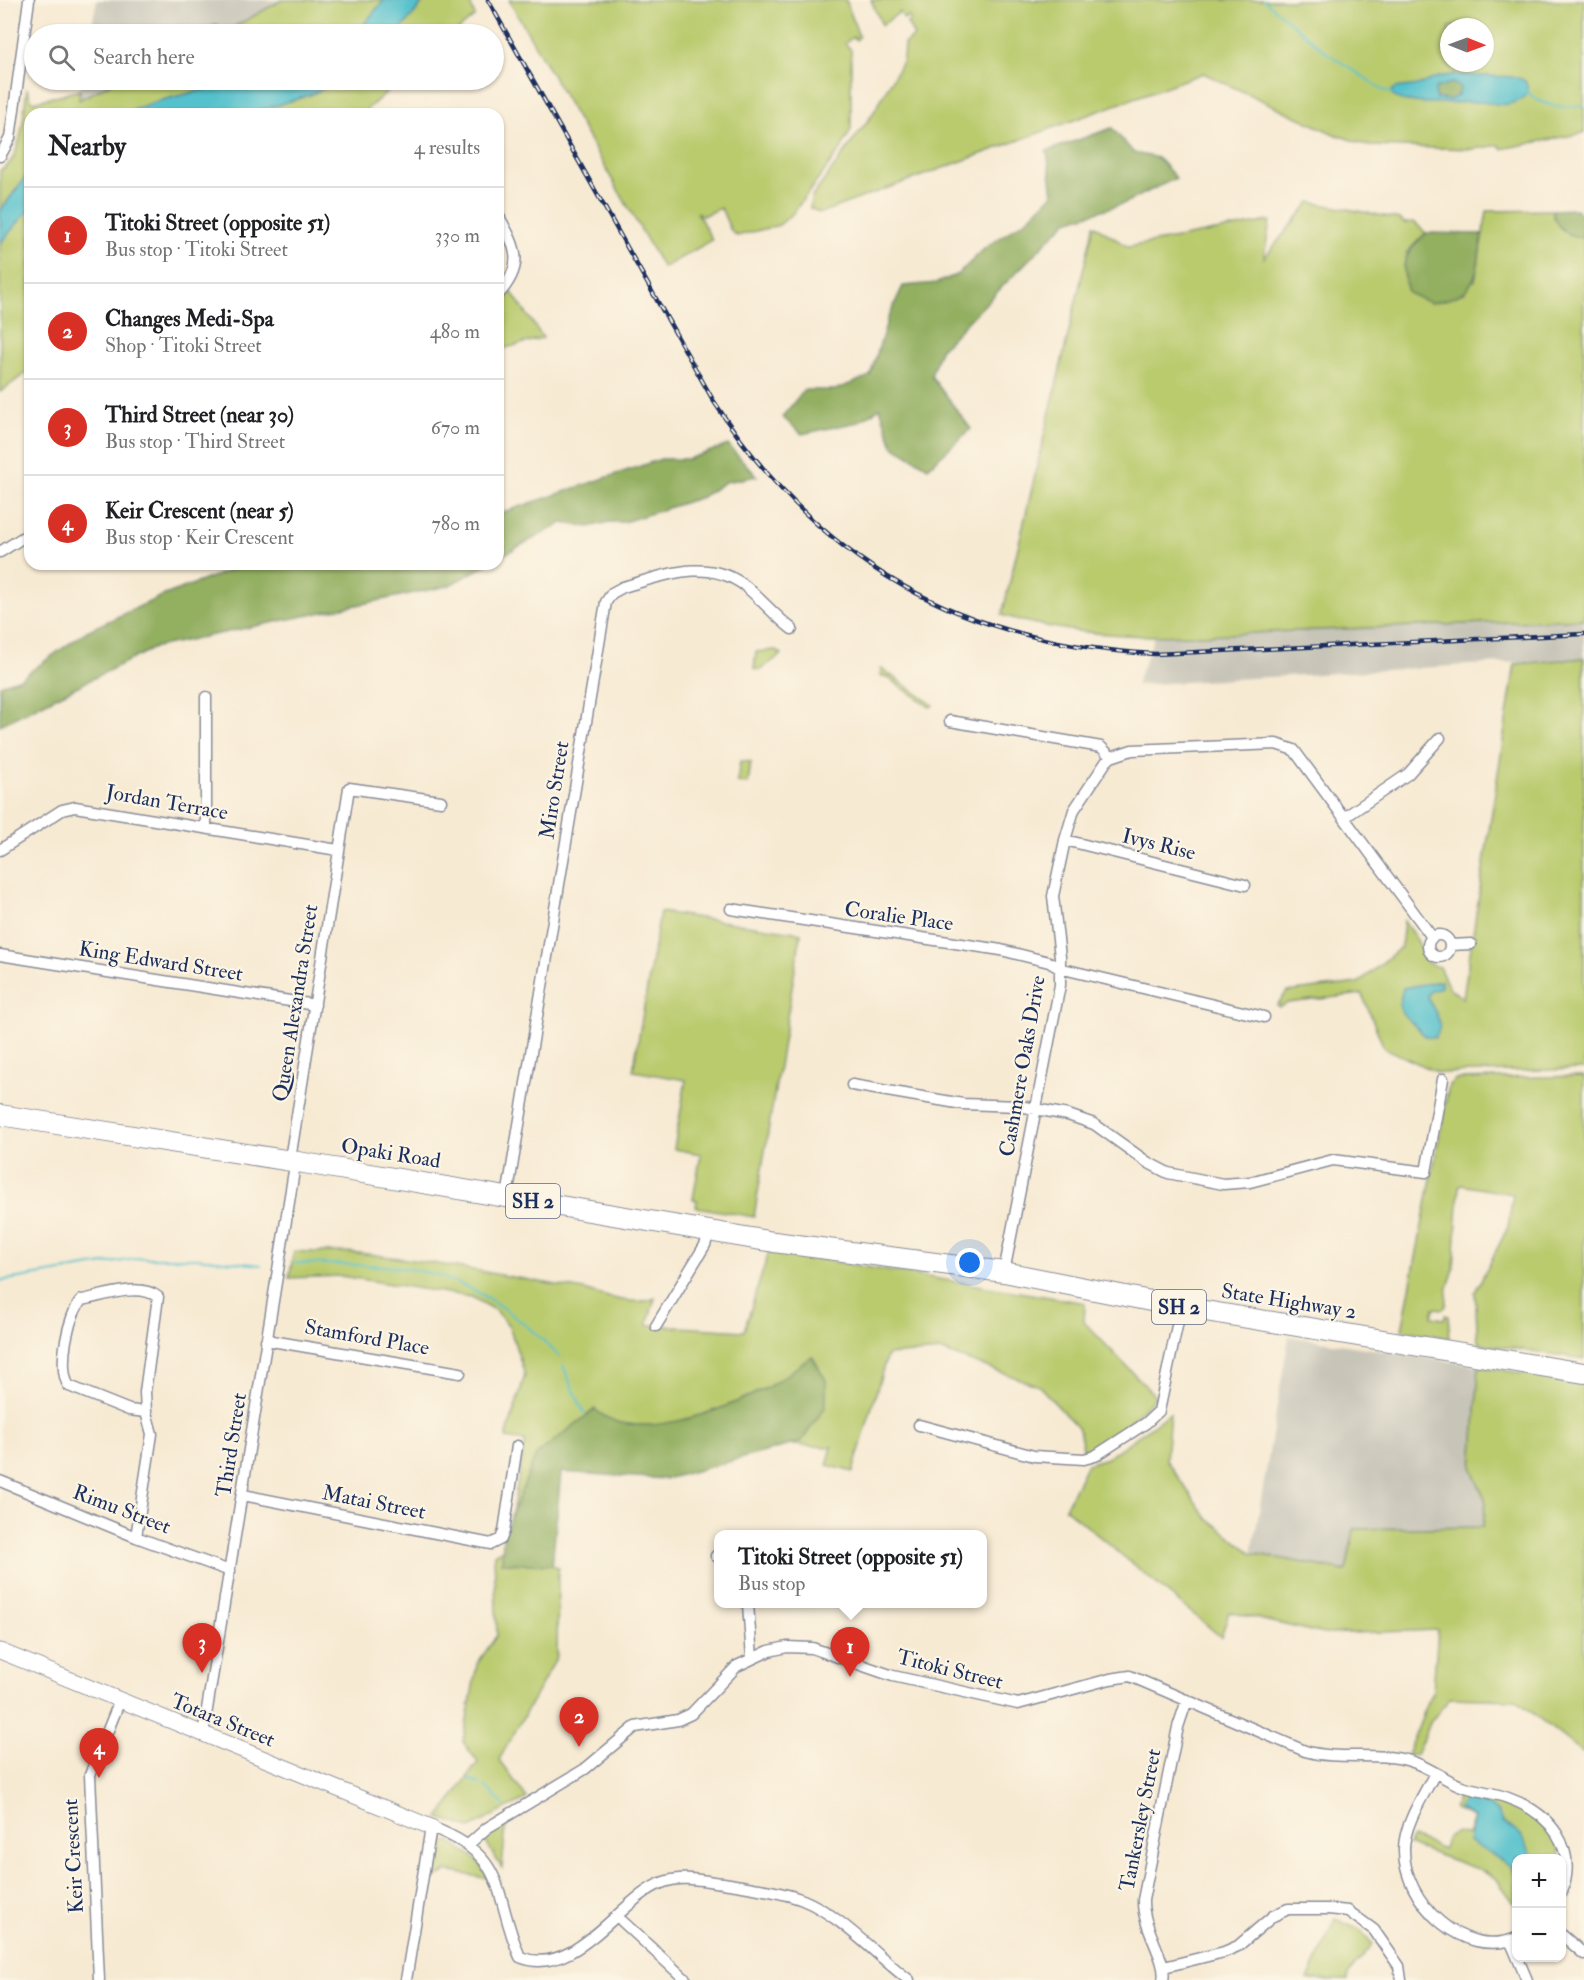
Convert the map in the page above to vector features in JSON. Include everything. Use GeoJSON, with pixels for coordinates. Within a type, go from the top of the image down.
{"type":"FeatureCollection","features":[{"type":"Feature","properties":{"kind":"highway","name":"Opaki Road"},"geometry":{"type":"LineString","coordinates":[[0,1115],[774,1242]]}},
{"type":"Feature","properties":{"kind":"highway","name":"State Highway 2"},"geometry":{"type":"LineString","coordinates":[[774,1242],[1004,1272],[1180,1307],[1584,1373]]}},
{"type":"Feature","properties":{"kind":"street"},"geometry":{"type":"LineString","coordinates":[[26,24],[29,0]]}},
{"type":"Feature","properties":{"kind":"street"},"geometry":{"type":"LineString","coordinates":[[0,156],[10,138],[24,36]]}},
{"type":"Feature","properties":{"kind":"street"},"geometry":{"type":"LineString","coordinates":[[504,225],[513,241],[517,258],[515,271],[504,287]]}},
{"type":"Feature","properties":{"kind":"street"},"geometry":{"type":"LineString","coordinates":[[0,552],[24,537]]}},
{"type":"Feature","properties":{"kind":"street","name":"Miro Street"},"geometry":{"type":"LineString","coordinates":[[507,1197],[606,602],[612,593],[623,587],[699,569],[713,572],[744,585],[792,629]]}},
{"type":"Feature","properties":{"kind":"street"},"geometry":{"type":"LineString","coordinates":[[206,697],[206,828]]}},
{"type":"Feature","properties":{"kind":"street"},"geometry":{"type":"LineString","coordinates":[[950,721],[1101,747],[1111,757],[1132,750],[1276,744],[1294,750],[1304,760],[1432,937]]}},
{"type":"Feature","properties":{"kind":"street"},"geometry":{"type":"LineString","coordinates":[[1345,817],[1408,774],[1440,738]]}},
{"type":"Feature","properties":{"kind":"street","name":"Cashmere Oaks Drive"},"geometry":{"type":"LineString","coordinates":[[1004,1272],[1059,985],[1053,896],[1074,810],[1111,757]]}},
{"type":"Feature","properties":{"kind":"street","name":"Queen Alexandra Street"},"geometry":{"type":"LineString","coordinates":[[293,1162],[291,1153],[349,788],[441,801]]}},
{"type":"Feature","properties":{"kind":"street","name":"Jordan Terrace"},"geometry":{"type":"LineString","coordinates":[[0,850],[62,810],[75,807],[338,850]]}},
{"type":"Feature","properties":{"kind":"street","name":"Ivys Rise"},"geometry":{"type":"LineString","coordinates":[[1065,840],[1245,885]]}},
{"type":"Feature","properties":{"kind":"street","name":"Coralie Place"},"geometry":{"type":"LineString","coordinates":[[731,909],[1001,950],[1049,962],[1059,968],[1264,1017]]}},
{"type":"Feature","properties":{"kind":"street"},"geometry":{"type":"LineString","coordinates":[[1443,936],[1450,945],[1446,955],[1436,957],[1428,950],[1428,942],[1432,937],[1443,936]]}},
{"type":"Feature","properties":{"kind":"street"},"geometry":{"type":"LineString","coordinates":[[1450,945],[1471,944]]}},
{"type":"Feature","properties":{"kind":"street","name":"King Edward Street"},"geometry":{"type":"LineString","coordinates":[[0,955],[315,1005]]}},
{"type":"Feature","properties":{"kind":"street"},"geometry":{"type":"LineString","coordinates":[[852,1085],[975,1106],[1036,1108],[1094,1124],[1157,1168],[1195,1179],[1236,1185],[1333,1160],[1426,1173],[1443,1079]]}},
{"type":"Feature","properties":{"kind":"street","name":"Third Street"},"geometry":{"type":"LineString","coordinates":[[204,1734],[294,1171],[293,1162]]}},
{"type":"Feature","properties":{"kind":"street"},"geometry":{"type":"LineString","coordinates":[[656,1326],[705,1245],[710,1230]]}},
{"type":"Feature","properties":{"kind":"street"},"geometry":{"type":"LineString","coordinates":[[136,1537],[152,1434],[146,1412],[145,1392],[158,1297],[151,1292],[140,1290],[82,1300],[72,1313],[64,1360],[65,1381],[69,1386],[129,1410],[146,1412]]}},
{"type":"Feature","properties":{"kind":"street"},"geometry":{"type":"LineString","coordinates":[[919,1425],[1034,1455],[1084,1460],[1095,1456],[1146,1423],[1159,1411],[1180,1307]]}},
{"type":"Feature","properties":{"kind":"street","name":"Stamford Place"},"geometry":{"type":"LineString","coordinates":[[266,1340],[460,1373]]}},
{"type":"Feature","properties":{"kind":"street","name":"Matai Street"},"geometry":{"type":"LineString","coordinates":[[243,1496],[488,1545],[498,1542],[506,1526],[517,1446]]}},
{"type":"Feature","properties":{"kind":"street","name":"Rimu Street"},"geometry":{"type":"LineString","coordinates":[[0,1481],[136,1537],[230,1570]]}},
{"type":"Feature","properties":{"kind":"street"},"geometry":{"type":"LineString","coordinates":[[748,1608],[752,1658]]}},
{"type":"Feature","properties":{"kind":"street","name":"Titoki Street"},"geometry":{"type":"LineString","coordinates":[[468,1845],[481,1832],[585,1769],[634,1727],[678,1720],[691,1714],[724,1678],[752,1658],[770,1651],[800,1646],[893,1676],[1018,1704],[1121,1676],[1142,1680],[1289,1745],[1323,1756],[1409,1761],[1459,1784],[1507,1798],[1532,1809],[1546,1819],[1561,1836],[1565,1854]]}},
{"type":"Feature","properties":{"kind":"street","name":"Totara Street"},"geometry":{"type":"LineString","coordinates":[[0,1651],[431,1827]]}},
{"type":"Feature","properties":{"kind":"street","name":"Keir Crescent"},"geometry":{"type":"LineString","coordinates":[[99,1980],[90,1775],[120,1700]]}},
{"type":"Feature","properties":{"kind":"street","name":"Tankersley Street"},"geometry":{"type":"LineString","coordinates":[[1163,1980],[1164,1967],[1146,1926],[1143,1900],[1178,1726],[1187,1700]]}},
{"type":"Feature","properties":{"kind":"street"},"geometry":{"type":"LineString","coordinates":[[1435,1773],[1410,1824],[1404,1846],[1408,1879],[1424,1907],[1435,1919],[1452,1930],[1472,1938],[1512,1939]]}},
{"type":"Feature","properties":{"kind":"street"},"geometry":{"type":"LineString","coordinates":[[406,1980],[431,1827],[468,1845],[482,1857],[494,1874],[520,1957],[528,1966],[541,1974]]}},
{"type":"Feature","properties":{"kind":"street"},"geometry":{"type":"LineString","coordinates":[[601,1945],[649,1891],[664,1882],[685,1878],[802,1900],[815,1906],[909,1980]]}},
{"type":"Feature","properties":{"kind":"street"},"geometry":{"type":"LineString","coordinates":[[1164,1967],[1224,1952],[1238,1946],[1273,1916],[1288,1909],[1328,1908],[1348,1911],[1374,1929],[1398,1966],[1401,1980]]}},
{"type":"Feature","properties":{"kind":"street"},"geometry":{"type":"LineString","coordinates":[[622,1921],[686,1980]]}},
{"type":"Feature","properties":{"kind":"street"},"geometry":{"type":"LineString","coordinates":[[1566,1938],[1584,1954]]}},
{"type":"Feature","properties":{"kind":"street"},"geometry":{"type":"LineString","coordinates":[[1521,1962],[1527,1980]]}},
{"type":"Feature","properties":{"kind":"shaded area"},"geometry":{"type":"Polygon","coordinates":[[[97,0],[282,0],[238,24],[92,24],[97,0]]]}},
{"type":"Feature","properties":{"kind":"shaded area"},"geometry":{"type":"Polygon","coordinates":[[[80,90],[98,90],[78,101],[80,90]]]}},
{"type":"Feature","properties":{"kind":"shaded area"},"geometry":{"type":"Polygon","coordinates":[[[1584,619],[1584,658],[1136,685],[1154,637],[1584,619]]]}},
{"type":"Feature","properties":{"kind":"shaded area"},"geometry":{"type":"Polygon","coordinates":[[[1289,1336],[1479,1366],[1472,1469],[1486,1502],[1483,1527],[1355,1529],[1347,1571],[1252,1553],[1289,1336]]]}},
{"type":"Feature","properties":{"kind":"green space"},"geometry":{"type":"Polygon","coordinates":[[[282,0],[384,0],[364,24],[239,24],[282,0]]]}},
{"type":"Feature","properties":{"kind":"green space"},"geometry":{"type":"Polygon","coordinates":[[[425,0],[469,0],[475,16],[465,24],[405,24],[425,0]]]}},
{"type":"Feature","properties":{"kind":"green space"},"geometry":{"type":"Polygon","coordinates":[[[509,0],[846,0],[859,37],[856,40],[853,37],[845,43],[851,50],[851,129],[841,149],[793,213],[779,225],[737,236],[731,231],[721,208],[702,216],[697,212],[712,240],[663,268],[509,0]]]}},
{"type":"Feature","properties":{"kind":"green space"},"geometry":{"type":"Polygon","coordinates":[[[871,0],[1584,0],[1584,133],[1501,149],[1500,145],[1473,149],[1369,146],[1334,134],[1203,73],[820,213],[810,208],[812,197],[872,115],[903,60],[904,44],[914,36],[907,23],[911,20],[908,16],[904,19],[900,12],[882,25],[871,0]]]}},
{"type":"Feature","properties":{"kind":"green space"},"geometry":{"type":"Polygon","coordinates":[[[1452,83],[1460,87],[1459,95],[1450,100],[1436,99],[1435,88],[1452,83]]]}},
{"type":"Feature","properties":{"kind":"green space"},"geometry":{"type":"Polygon","coordinates":[[[27,90],[33,102],[80,90],[79,100],[98,90],[202,90],[138,108],[25,108],[27,90]]]}},
{"type":"Feature","properties":{"kind":"green space"},"geometry":{"type":"Polygon","coordinates":[[[321,90],[389,90],[368,108],[268,108],[321,90]]]}},
{"type":"Feature","properties":{"kind":"green space"},"geometry":{"type":"Polygon","coordinates":[[[24,114],[24,179],[0,211],[0,170],[8,165],[18,147],[24,114]]]}},
{"type":"Feature","properties":{"kind":"green space"},"geometry":{"type":"Polygon","coordinates":[[[1112,128],[1134,153],[1158,158],[1176,178],[1125,203],[1067,221],[940,350],[931,376],[971,429],[928,467],[893,446],[880,408],[858,422],[802,434],[782,417],[804,390],[835,390],[870,376],[888,318],[903,286],[937,283],[958,274],[985,248],[1029,218],[1053,194],[1047,151],[1112,128]]]}},
{"type":"Feature","properties":{"kind":"green space"},"geometry":{"type":"Polygon","coordinates":[[[1310,202],[1400,219],[1404,223],[1414,222],[1426,233],[1406,253],[1475,281],[1487,211],[1553,210],[1553,217],[1576,237],[1584,238],[1584,619],[1148,636],[1075,631],[1002,615],[1094,225],[1128,247],[1270,221],[1264,258],[1310,202]]]}},
{"type":"Feature","properties":{"kind":"green space"},"geometry":{"type":"Polygon","coordinates":[[[1576,209],[1584,218],[1584,238],[1572,236],[1562,230],[1554,216],[1553,210],[1576,209]]]}},
{"type":"Feature","properties":{"kind":"green space"},"geometry":{"type":"Polygon","coordinates":[[[24,216],[24,374],[0,392],[0,243],[24,216]]]}},
{"type":"Feature","properties":{"kind":"green space"},"geometry":{"type":"Polygon","coordinates":[[[1426,233],[1482,234],[1476,272],[1472,282],[1458,295],[1430,303],[1408,293],[1404,273],[1408,254],[1426,233]]]}},
{"type":"Feature","properties":{"kind":"green space"},"geometry":{"type":"Polygon","coordinates":[[[511,291],[543,338],[504,348],[504,299],[511,291]]]}},
{"type":"Feature","properties":{"kind":"green space"},"geometry":{"type":"Polygon","coordinates":[[[728,445],[757,476],[725,482],[702,497],[624,522],[609,522],[589,527],[562,523],[504,555],[504,512],[661,459],[688,459],[728,445]]]}},
{"type":"Feature","properties":{"kind":"green space"},"geometry":{"type":"Polygon","coordinates":[[[230,570],[477,570],[448,586],[156,647],[0,725],[0,685],[21,678],[87,631],[162,596],[230,570]]]}},
{"type":"Feature","properties":{"kind":"green space"},"geometry":{"type":"Polygon","coordinates":[[[775,650],[782,654],[760,670],[754,669],[756,652],[775,650]]]}},
{"type":"Feature","properties":{"kind":"green space"},"geometry":{"type":"Polygon","coordinates":[[[1584,658],[1584,1069],[1439,1073],[1384,1048],[1362,994],[1288,1003],[1279,1007],[1277,1005],[1287,992],[1358,983],[1401,947],[1404,921],[1427,961],[1439,967],[1449,988],[1463,998],[1515,664],[1584,658]]]}},
{"type":"Feature","properties":{"kind":"green space"},"geometry":{"type":"Polygon","coordinates":[[[881,668],[933,705],[930,707],[887,677],[880,675],[881,668]]]}},
{"type":"Feature","properties":{"kind":"green space"},"geometry":{"type":"Polygon","coordinates":[[[740,761],[751,762],[748,784],[737,782],[740,761]]]}},
{"type":"Feature","properties":{"kind":"green space"},"geometry":{"type":"Polygon","coordinates":[[[660,912],[801,933],[754,1217],[696,1207],[697,1200],[693,1199],[701,1154],[674,1149],[686,1080],[633,1071],[660,912]]]}},
{"type":"Feature","properties":{"kind":"green space"},"geometry":{"type":"Polygon","coordinates":[[[1584,1076],[1584,1359],[1478,1343],[1475,1292],[1508,1227],[1513,1194],[1461,1185],[1459,1186],[1454,1269],[1448,1287],[1446,1306],[1443,1309],[1434,1308],[1432,1317],[1444,1319],[1445,1315],[1448,1316],[1450,1338],[1402,1330],[1449,1085],[1456,1079],[1584,1076]]]}},
{"type":"Feature","properties":{"kind":"green space"},"geometry":{"type":"Polygon","coordinates":[[[294,1251],[350,1252],[386,1256],[584,1290],[620,1300],[639,1301],[655,1298],[647,1325],[744,1331],[769,1251],[1085,1303],[1084,1322],[1156,1397],[1125,1426],[1084,1453],[1079,1429],[1039,1386],[942,1351],[887,1355],[853,1472],[827,1465],[832,1447],[771,1444],[558,1467],[541,1562],[558,1567],[557,1657],[499,1760],[527,1798],[470,1828],[439,1818],[478,1762],[463,1742],[477,1664],[497,1635],[494,1554],[506,1547],[525,1441],[506,1438],[525,1375],[509,1326],[496,1311],[472,1297],[341,1276],[289,1278],[294,1251]]]}},
{"type":"Feature","properties":{"kind":"green space"},"geometry":{"type":"Polygon","coordinates":[[[812,1356],[826,1380],[826,1406],[801,1442],[666,1479],[561,1472],[552,1565],[502,1563],[503,1536],[536,1455],[595,1409],[611,1420],[632,1424],[654,1425],[678,1421],[724,1407],[762,1390],[812,1356]]]}},
{"type":"Feature","properties":{"kind":"green space"},"geometry":{"type":"Polygon","coordinates":[[[1479,1366],[1584,1384],[1584,1754],[1516,1700],[1450,1698],[1431,1721],[1416,1755],[1407,1754],[1433,1690],[1438,1630],[1324,1634],[1229,1612],[1221,1637],[1065,1508],[1087,1464],[1107,1458],[1170,1413],[1166,1460],[1206,1517],[1252,1553],[1346,1571],[1354,1529],[1483,1527],[1486,1502],[1472,1469],[1479,1366]]]}},
{"type":"Feature","properties":{"kind":"green space"},"geometry":{"type":"Polygon","coordinates":[[[1459,1793],[1506,1805],[1537,1820],[1549,1830],[1557,1842],[1559,1854],[1512,1854],[1512,1900],[1498,1881],[1481,1870],[1409,1845],[1412,1837],[1443,1849],[1447,1837],[1456,1832],[1468,1835],[1474,1818],[1454,1809],[1459,1793]]]}},
{"type":"Feature","properties":{"kind":"green space"},"geometry":{"type":"Polygon","coordinates":[[[506,1823],[502,1868],[483,1838],[506,1823]]]}},
{"type":"Feature","properties":{"kind":"green space"},"geometry":{"type":"Polygon","coordinates":[[[450,1841],[479,1862],[489,1879],[447,1871],[434,1879],[441,1843],[450,1841]]]}},
{"type":"Feature","properties":{"kind":"green space"},"geometry":{"type":"Polygon","coordinates":[[[1335,1919],[1360,1930],[1373,1944],[1348,1974],[1348,1980],[1308,1980],[1335,1919]]]}},
{"type":"Feature","properties":{"kind":"water"},"geometry":{"type":"Polygon","coordinates":[[[384,0],[425,0],[405,24],[364,24],[384,0]]]}},
{"type":"Feature","properties":{"kind":"water"},"geometry":{"type":"Polygon","coordinates":[[[1445,76],[1518,77],[1526,82],[1528,92],[1520,100],[1505,104],[1419,102],[1398,99],[1392,95],[1392,90],[1397,88],[1417,85],[1445,76]],[[1452,83],[1435,88],[1436,99],[1450,100],[1459,95],[1460,87],[1452,83]]]}},
{"type":"Feature","properties":{"kind":"water"},"geometry":{"type":"Polygon","coordinates":[[[202,90],[321,90],[268,108],[138,108],[202,90]]]}},
{"type":"Feature","properties":{"kind":"water"},"geometry":{"type":"Polygon","coordinates":[[[24,179],[24,216],[0,243],[0,211],[24,179]]]}},
{"type":"Feature","properties":{"kind":"water"},"geometry":{"type":"Polygon","coordinates":[[[1441,981],[1441,987],[1430,991],[1428,996],[1438,1016],[1440,1026],[1435,1038],[1426,1037],[1402,1013],[1399,1005],[1403,988],[1441,981]]]}},
{"type":"Feature","properties":{"kind":"water"},"geometry":{"type":"Polygon","coordinates":[[[1464,1800],[1489,1805],[1498,1812],[1502,1822],[1522,1835],[1531,1854],[1512,1854],[1512,1868],[1468,1841],[1475,1818],[1458,1809],[1464,1800]]]}},
{"type":"Feature","properties":{"kind":"waterway"},"geometry":{"type":"LineString","coordinates":[[1264,0],[1327,53],[1385,91],[1392,93]]}},
{"type":"Feature","properties":{"kind":"waterway"},"geometry":{"type":"LineString","coordinates":[[1527,91],[1546,103],[1569,107],[1584,106]]}},
{"type":"Feature","properties":{"kind":"waterway"},"geometry":{"type":"LineString","coordinates":[[0,1281],[141,1258],[197,1258],[261,1265]]}},
{"type":"Feature","properties":{"kind":"waterway"},"geometry":{"type":"LineString","coordinates":[[295,1263],[398,1268],[429,1273],[447,1279],[483,1295],[531,1329],[559,1356]]}},
{"type":"Feature","properties":{"kind":"waterway"},"geometry":{"type":"LineString","coordinates":[[563,1366],[584,1413]]}},
{"type":"Feature","properties":{"kind":"waterway"},"geometry":{"type":"LineString","coordinates":[[469,1779],[480,1784]]}},
{"type":"Feature","properties":{"kind":"waterway"},"geometry":{"type":"LineString","coordinates":[[485,1786],[504,1805]]}},
{"type":"Feature","properties":{"kind":"railway"},"geometry":{"type":"LineString","coordinates":[[488,0],[502,24]]}},
{"type":"Feature","properties":{"kind":"railway"},"geometry":{"type":"LineString","coordinates":[[504,28],[713,400],[754,458],[799,507],[848,550],[901,585],[958,612],[1019,633],[1085,647],[1155,654],[1584,634]]}},
{"type":"Feature","properties":{"kind":"place","name":"Third Street (near 30)"},"geometry":{"type":"Point","coordinates":[202,1673]}},
{"type":"Feature","properties":{"kind":"place","name":"Titoki Street (opposite 51)"},"geometry":{"type":"Point","coordinates":[850,1677]}},
{"type":"Feature","properties":{"kind":"place","name":"Changes Medi-Spa"},"geometry":{"type":"Point","coordinates":[579,1747]}},
{"type":"Feature","properties":{"kind":"place","name":"Keir Crescent (near 5)"},"geometry":{"type":"Point","coordinates":[99,1778]}}]}
